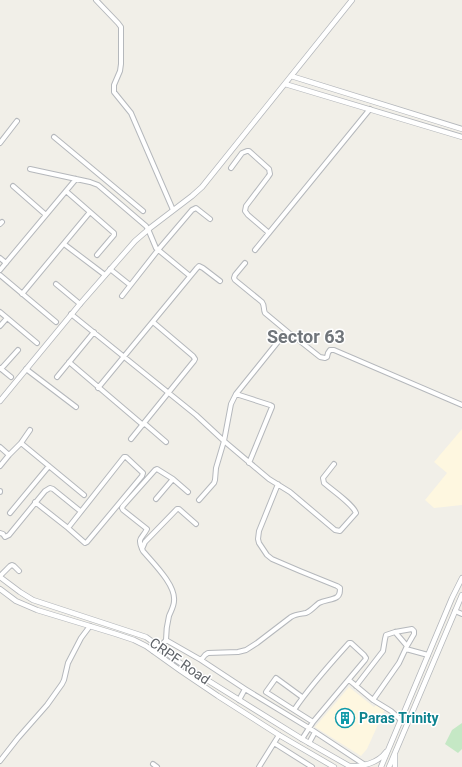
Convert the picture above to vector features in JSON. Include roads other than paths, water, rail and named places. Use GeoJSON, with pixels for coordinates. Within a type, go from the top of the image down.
{"type":"FeatureCollection","features":[{"type":"Feature","properties":{"kind":"street"},"geometry":{"type":"LineString","coordinates":[[96,0],[121,27],[122,64],[114,87],[114,92],[131,113],[173,210]]}},
{"type":"Feature","properties":{"kind":"street"},"geometry":{"type":"LineString","coordinates":[[0,401],[71,314],[135,241],[202,187],[352,0]]}},
{"type":"Feature","properties":{"kind":"street"},"geometry":{"type":"LineString","coordinates":[[291,76],[462,129]]}},
{"type":"Feature","properties":{"kind":"street"},"geometry":{"type":"LineString","coordinates":[[285,84],[462,137]]}},
{"type":"Feature","properties":{"kind":"street"},"geometry":{"type":"LineString","coordinates":[[255,250],[370,109]]}},
{"type":"Feature","properties":{"kind":"street"},"geometry":{"type":"LineString","coordinates":[[0,143],[17,121]]}},
{"type":"Feature","properties":{"kind":"street"},"geometry":{"type":"LineString","coordinates":[[54,137],[143,210]]}},
{"type":"Feature","properties":{"kind":"street"},"geometry":{"type":"LineString","coordinates":[[231,168],[242,154],[249,151],[269,169],[270,174],[246,206],[245,211],[269,233]]}},
{"type":"Feature","properties":{"kind":"street"},"geometry":{"type":"LineString","coordinates":[[30,169],[94,183],[103,189],[148,229],[158,250],[190,276]]}},
{"type":"Feature","properties":{"kind":"street"},"geometry":{"type":"LineString","coordinates":[[0,270],[76,179]]}},
{"type":"Feature","properties":{"kind":"street"},"geometry":{"type":"LineString","coordinates":[[13,186],[46,215]]}},
{"type":"Feature","properties":{"kind":"street"},"geometry":{"type":"LineString","coordinates":[[66,191],[114,233],[114,235],[97,255]]}},
{"type":"Feature","properties":{"kind":"street"},"geometry":{"type":"LineString","coordinates":[[123,206],[128,199]]}},
{"type":"Feature","properties":{"kind":"street"},"geometry":{"type":"LineString","coordinates":[[122,296],[158,250],[194,208],[198,209],[210,219]]}},
{"type":"Feature","properties":{"kind":"street"},"geometry":{"type":"LineString","coordinates":[[22,294],[90,212]]}},
{"type":"Feature","properties":{"kind":"street"},"geometry":{"type":"LineString","coordinates":[[64,244],[105,275]]}},
{"type":"Feature","properties":{"kind":"street"},"geometry":{"type":"LineString","coordinates":[[0,258],[6,263]]}},
{"type":"Feature","properties":{"kind":"street"},"geometry":{"type":"LineString","coordinates":[[245,263],[234,278],[264,304],[265,312],[320,357],[325,358],[330,350],[334,350],[462,405]]}},
{"type":"Feature","properties":{"kind":"street"},"geometry":{"type":"LineString","coordinates":[[98,388],[199,266],[220,281]]}},
{"type":"Feature","properties":{"kind":"street"},"geometry":{"type":"LineString","coordinates":[[110,269],[130,286]]}},
{"type":"Feature","properties":{"kind":"street"},"geometry":{"type":"LineString","coordinates":[[0,275],[56,322]]}},
{"type":"Feature","properties":{"kind":"street"},"geometry":{"type":"LineString","coordinates":[[56,284],[80,304]]}},
{"type":"Feature","properties":{"kind":"street"},"geometry":{"type":"LineString","coordinates":[[0,312],[37,343]]}},
{"type":"Feature","properties":{"kind":"street"},"geometry":{"type":"LineString","coordinates":[[71,314],[196,415],[249,463],[269,479],[290,492],[335,530],[340,531],[356,513],[356,511],[350,504],[324,483],[323,478],[334,464]]}},
{"type":"Feature","properties":{"kind":"street"},"geometry":{"type":"LineString","coordinates":[[0,326],[7,318]]}},
{"type":"Feature","properties":{"kind":"street"},"geometry":{"type":"LineString","coordinates":[[131,439],[195,359],[194,356],[153,322]]}},
{"type":"Feature","properties":{"kind":"street"},"geometry":{"type":"LineString","coordinates":[[57,377],[94,332]]}},
{"type":"Feature","properties":{"kind":"street"},"geometry":{"type":"LineString","coordinates":[[199,500],[214,483],[216,468],[224,441],[231,404],[236,394],[285,333],[289,333]]}},
{"type":"Feature","properties":{"kind":"street"},"geometry":{"type":"LineString","coordinates":[[11,377],[0,368],[18,350]]}},
{"type":"Feature","properties":{"kind":"street"},"geometry":{"type":"LineString","coordinates":[[69,362],[98,388],[166,442]]}},
{"type":"Feature","properties":{"kind":"street"},"geometry":{"type":"LineString","coordinates":[[26,369],[76,407]]}},
{"type":"Feature","properties":{"kind":"street"},"geometry":{"type":"LineString","coordinates":[[236,394],[272,406],[249,463]]}},
{"type":"Feature","properties":{"kind":"street"},"geometry":{"type":"LineString","coordinates":[[0,466],[21,443],[30,430]]}},
{"type":"Feature","properties":{"kind":"street"},"geometry":{"type":"LineString","coordinates":[[21,443],[84,495]]}},
{"type":"Feature","properties":{"kind":"street"},"geometry":{"type":"LineString","coordinates":[[0,448],[9,455]]}},
{"type":"Feature","properties":{"kind":"street"},"geometry":{"type":"LineString","coordinates":[[35,502],[85,543],[88,542],[142,476],[142,471],[126,457],[123,458],[68,528]]}},
{"type":"Feature","properties":{"kind":"street"},"geometry":{"type":"LineString","coordinates":[[10,513],[49,466]]}},
{"type":"Feature","properties":{"kind":"street"},"geometry":{"type":"LineString","coordinates":[[153,651],[160,647],[166,640],[166,627],[174,600],[174,595],[166,577],[143,552],[139,542],[147,529],[122,508],[157,469],[173,479],[188,492]]}},
{"type":"Feature","properties":{"kind":"street"},"geometry":{"type":"LineString","coordinates":[[156,499],[173,479]]}},
{"type":"Feature","properties":{"kind":"street"},"geometry":{"type":"LineString","coordinates":[[200,660],[208,653],[238,652],[246,650],[291,617],[307,612],[318,604],[339,595],[340,590],[337,586],[300,571],[272,558],[265,553],[258,539],[258,531],[278,484]]}},
{"type":"Feature","properties":{"kind":"street"},"geometry":{"type":"LineString","coordinates":[[0,533],[5,537],[9,535],[35,502],[45,491],[50,488],[53,488],[79,510]]}},
{"type":"Feature","properties":{"kind":"street"},"geometry":{"type":"LineString","coordinates":[[142,548],[145,542],[177,509],[179,509],[196,524]]}},
{"type":"Feature","properties":{"kind":"street"},"geometry":{"type":"LineString","coordinates":[[0,576],[12,565],[19,571]]}},
{"type":"Feature","properties":{"kind":"street","name":"CRPF Road"},"geometry":{"type":"LineString","coordinates":[[0,576],[33,600],[146,637],[183,665],[302,739],[350,766]]}},
{"type":"Feature","properties":{"kind":"street"},"geometry":{"type":"LineString","coordinates":[[381,767],[452,598],[462,578]]}},
{"type":"Feature","properties":{"kind":"street"},"geometry":{"type":"LineString","coordinates":[[1,592],[24,605],[134,640],[146,646],[198,683],[279,735],[334,767]]}},
{"type":"Feature","properties":{"kind":"street"},"geometry":{"type":"LineString","coordinates":[[389,767],[455,611],[460,605],[462,595]]}},
{"type":"Feature","properties":{"kind":"street"},"geometry":{"type":"LineString","coordinates":[[455,611],[462,614]]}},
{"type":"Feature","properties":{"kind":"street"},"geometry":{"type":"LineString","coordinates":[[0,761],[47,705],[62,684],[68,663],[81,638],[90,626]]}},
{"type":"Feature","properties":{"kind":"street"},"geometry":{"type":"LineString","coordinates":[[356,686],[383,651],[386,635],[412,629],[414,634],[399,663],[373,700]]}},
{"type":"Feature","properties":{"kind":"street"},"geometry":{"type":"LineString","coordinates":[[395,632],[407,647],[428,655]]}},
{"type":"Feature","properties":{"kind":"street"},"geometry":{"type":"LineString","coordinates":[[166,640],[309,728],[365,765]]}},
{"type":"Feature","properties":{"kind":"street"},"geometry":{"type":"LineString","coordinates":[[294,710],[302,697],[349,643],[353,644],[364,655],[366,658],[313,722],[302,739]]}},
{"type":"Feature","properties":{"kind":"street"},"geometry":{"type":"LineString","coordinates":[[261,699],[276,678],[302,697]]}},
{"type":"Feature","properties":{"kind":"street"},"geometry":{"type":"LineString","coordinates":[[349,680],[373,700],[391,711],[401,720]]}},
{"type":"Feature","properties":{"kind":"street"},"geometry":{"type":"LineString","coordinates":[[239,700],[245,689]]}},
{"type":"Feature","properties":{"kind":"street"},"geometry":{"type":"LineString","coordinates":[[266,692],[313,722]]}},
{"type":"Feature","properties":{"kind":"street"},"geometry":{"type":"LineString","coordinates":[[259,767],[283,727]]}},
{"type":"Feature","properties":{"kind":"street"},"geometry":{"type":"LineString","coordinates":[[309,742],[315,732]]}},
{"type":"Feature","properties":{"kind":"street"},"geometry":{"type":"LineString","coordinates":[[274,743],[312,767]]}},
{"type":"Feature","properties":{"kind":"street"},"geometry":{"type":"LineString","coordinates":[[350,766],[369,764],[383,756],[389,747]]}},
{"type":"Feature","properties":{"kind":"street"},"geometry":{"type":"LineString","coordinates":[[395,750],[395,767]]}},
{"type":"Feature","properties":{"kind":"place","name":"Paras Trinity"},"geometry":{"type":"Point","coordinates":[345,718]}},
{"type":"Feature","properties":{"kind":"district","name":"Sector 63"},"geometry":{"type":"Point","coordinates":[306,336]}}]}
